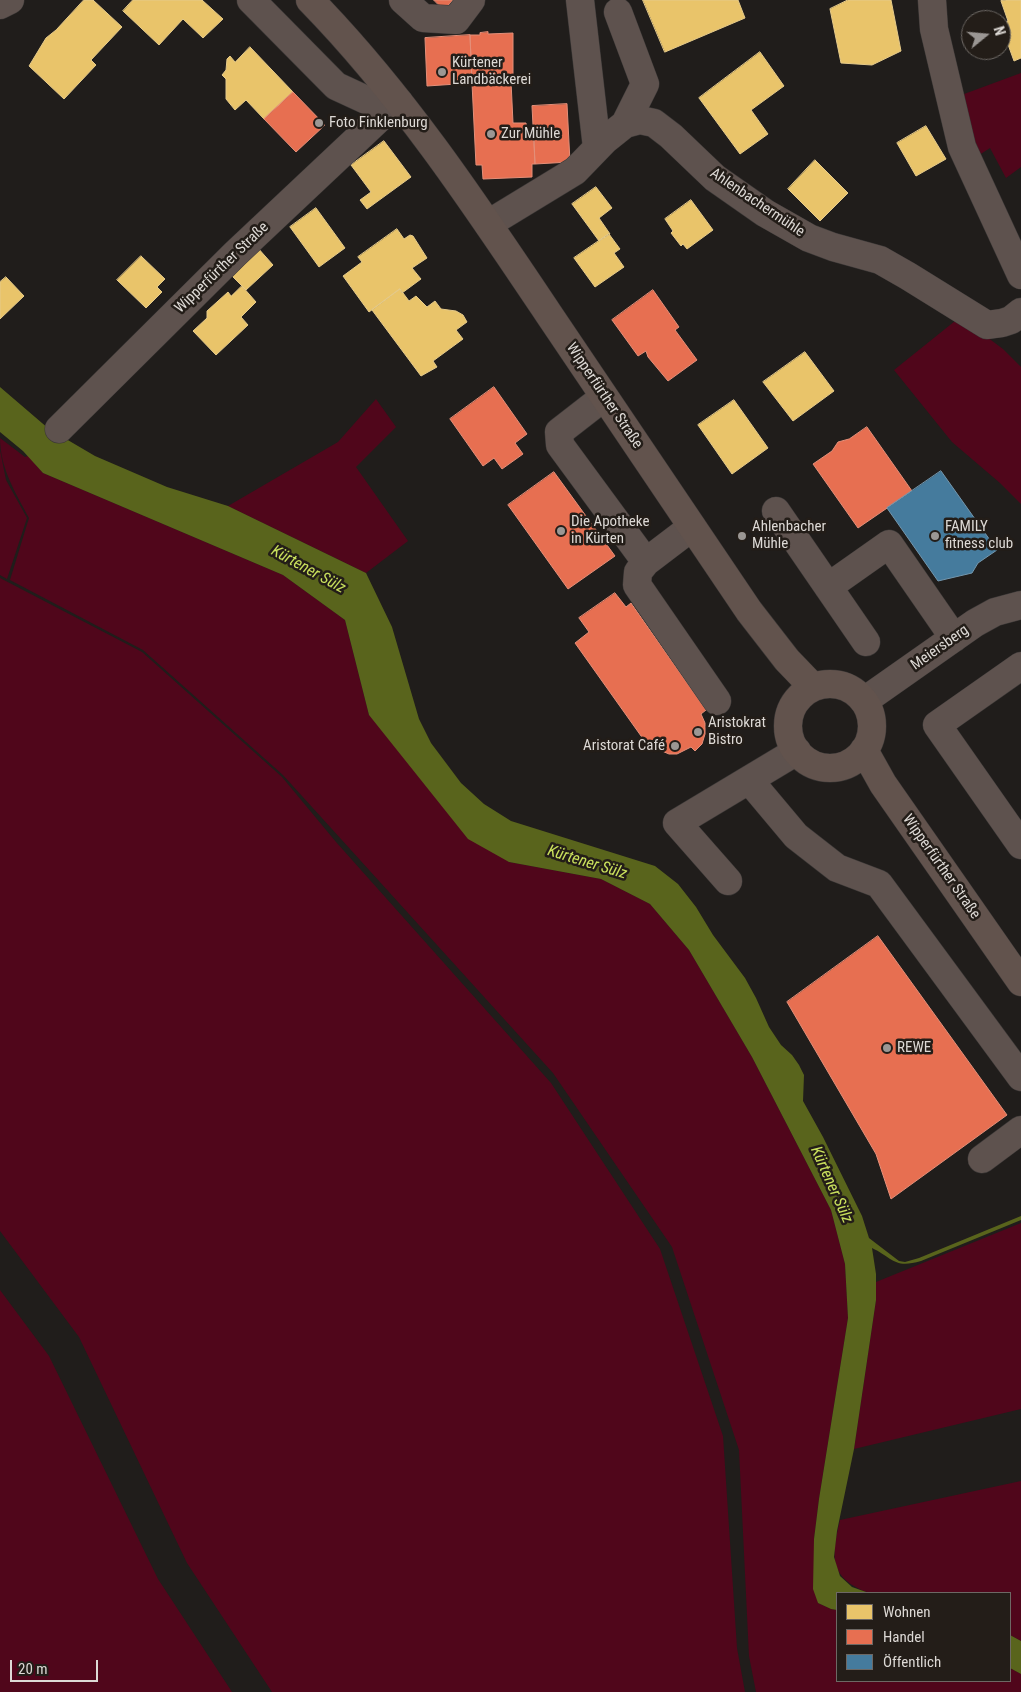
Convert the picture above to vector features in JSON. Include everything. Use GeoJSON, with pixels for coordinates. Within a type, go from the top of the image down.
{"type":"FeatureCollection","features":[{"type":"Feature","properties":{"kind":"main road","name":"Wipperfürther Straße"},"geometry":{"type":"LineString","coordinates":[[310,0],[361,56],[393,106],[439,155],[488,224],[749,611],[787,660],[813,687]]}},
{"type":"Feature","properties":{"kind":"main road"},"geometry":{"type":"LineString","coordinates":[[832,684],[844,686],[855,692],[864,701],[872,720],[872,730],[869,741],[857,758],[847,764],[825,767],[814,765],[804,759],[797,751],[791,741],[788,718],[792,707],[799,697],[813,687],[832,684]]}},
{"type":"Feature","properties":{"kind":"main road","name":"Wipperfürther Straße"},"geometry":{"type":"LineString","coordinates":[[864,750],[883,784],[1021,982]]}},
{"type":"Feature","properties":{"kind":"street"},"geometry":{"type":"LineString","coordinates":[[0,5],[10,0]]}},
{"type":"Feature","properties":{"kind":"street","name":"Wipperfürther Straße"},"geometry":{"type":"LineString","coordinates":[[59,429],[235,254],[393,106],[336,86],[251,0]]}},
{"type":"Feature","properties":{"kind":"street"},"geometry":{"type":"LineString","coordinates":[[403,0],[423,18],[456,20],[471,0]]}},
{"type":"Feature","properties":{"kind":"street"},"geometry":{"type":"LineString","coordinates":[[580,0],[597,148]]}},
{"type":"Feature","properties":{"kind":"street"},"geometry":{"type":"LineString","coordinates":[[932,0],[934,29],[962,147],[1021,275]]}},
{"type":"Feature","properties":{"kind":"street"},"geometry":{"type":"LineString","coordinates":[[488,224],[575,171],[597,148],[625,124],[645,84],[618,12]]}},
{"type":"Feature","properties":{"kind":"street","name":"Ahlenbachermühle"},"geometry":{"type":"LineString","coordinates":[[625,124],[640,120],[654,124],[671,136],[715,178],[765,213],[809,238],[880,260],[987,325],[1011,320],[1021,312]]}},
{"type":"Feature","properties":{"kind":"street"},"geometry":{"type":"LineString","coordinates":[[604,397],[559,432],[560,445],[646,562]]}},
{"type":"Feature","properties":{"kind":"street"},"geometry":{"type":"LineString","coordinates":[[776,511],[866,642]]}},
{"type":"Feature","properties":{"kind":"street"},"geometry":{"type":"LineString","coordinates":[[692,527],[646,562],[638,572],[637,585],[717,701]]}},
{"type":"Feature","properties":{"kind":"street"},"geometry":{"type":"LineString","coordinates":[[828,587],[889,544],[954,638]]}},
{"type":"Feature","properties":{"kind":"street","name":"Meiersberg"},"geometry":{"type":"LineString","coordinates":[[864,701],[954,638],[995,612],[1021,605]]}},
{"type":"Feature","properties":{"kind":"street"},"geometry":{"type":"LineString","coordinates":[[1021,666],[937,725],[1021,845]]}},
{"type":"Feature","properties":{"kind":"street"},"geometry":{"type":"LineString","coordinates":[[728,881],[677,823],[797,751]]}},
{"type":"Feature","properties":{"kind":"street"},"geometry":{"type":"LineString","coordinates":[[749,780],[803,842],[837,868],[879,884],[1021,1077]]}},
{"type":"Feature","properties":{"kind":"street"},"geometry":{"type":"LineString","coordinates":[[982,1159],[1021,1130]]}},
{"type":"Feature","properties":{"kind":"shaded area"},"geometry":{"type":"Polygon","coordinates":[[[1021,73],[1021,167],[1006,178],[990,148],[973,159],[956,97],[1021,73]]]}},
{"type":"Feature","properties":{"kind":"shaded area"},"geometry":{"type":"Polygon","coordinates":[[[960,317],[1003,349],[1021,367],[1021,504],[1000,483],[952,442],[894,370],[960,317]]]}},
{"type":"Feature","properties":{"kind":"shaded area"},"geometry":{"type":"Polygon","coordinates":[[[376,399],[396,427],[356,467],[408,541],[366,573],[228,506],[338,442],[376,399]]]}},
{"type":"Feature","properties":{"kind":"shaded area"},"geometry":{"type":"Polygon","coordinates":[[[0,438],[25,457],[28,456],[43,473],[283,575],[345,620],[369,715],[509,862],[601,879],[650,904],[689,950],[752,1057],[831,1210],[845,1264],[848,1318],[814,1539],[818,1603],[836,1610],[836,1682],[1011,1682],[1011,1669],[1021,1674],[1021,1692],[756,1692],[749,1656],[739,1450],[672,1247],[553,1073],[283,775],[143,650],[10,580],[29,518],[5,470],[0,438]]]}},
{"type":"Feature","properties":{"kind":"shaded area"},"geometry":{"type":"Polygon","coordinates":[[[0,450],[6,480],[27,518],[7,579],[0,575],[0,450]]]}},
{"type":"Feature","properties":{"kind":"shaded area"},"geometry":{"type":"Polygon","coordinates":[[[0,578],[142,652],[282,777],[336,842],[551,1083],[660,1249],[723,1436],[737,1648],[745,1692],[272,1692],[187,1563],[79,1337],[0,1231],[0,578]]]}},
{"type":"Feature","properties":{"kind":"shaded area"},"geometry":{"type":"Polygon","coordinates":[[[1021,1223],[1021,1409],[854,1449],[876,1300],[876,1282],[1021,1223]]]}},
{"type":"Feature","properties":{"kind":"shaded area"},"geometry":{"type":"Polygon","coordinates":[[[0,1290],[49,1356],[158,1579],[232,1692],[0,1692],[0,1290]]]}},
{"type":"Feature","properties":{"kind":"shaded area"},"geometry":{"type":"Polygon","coordinates":[[[1021,1481],[1021,1641],[1011,1636],[1011,1592],[867,1592],[846,1581],[836,1565],[835,1556],[835,1545],[840,1520],[1021,1481]]]}},
{"type":"Feature","properties":{"kind":"water","name":"Kürtener Sülz"},"geometry":{"type":"Polygon","coordinates":[[[0,387],[49,429],[95,456],[167,487],[228,506],[366,573],[392,627],[419,719],[431,743],[461,783],[484,804],[511,821],[655,866],[678,884],[696,907],[713,935],[745,978],[769,1027],[781,1045],[799,1065],[804,1075],[803,1101],[862,1216],[869,1238],[899,1261],[905,1262],[1021,1216],[1021,1220],[912,1263],[899,1263],[872,1248],[876,1274],[876,1300],[854,1449],[837,1531],[834,1557],[840,1576],[852,1587],[866,1592],[836,1592],[836,1610],[818,1603],[813,1589],[814,1539],[819,1499],[848,1318],[845,1264],[831,1210],[752,1057],[689,950],[650,904],[601,879],[509,862],[468,839],[369,715],[345,620],[283,575],[43,473],[23,451],[0,432],[0,387]]]}},
{"type":"Feature","properties":{"kind":"water"},"geometry":{"type":"Polygon","coordinates":[[[1011,1636],[1021,1641],[1021,1674],[1011,1669],[1011,1636]]]}},
{"type":"Feature","properties":{"kind":"building: Wohnen"},"geometry":{"type":"Polygon","coordinates":[[[84,0],[93,0],[122,27],[91,60],[96,65],[64,99],[29,66],[46,38],[84,0]]]}},
{"type":"Feature","properties":{"kind":"building: Wohnen"},"geometry":{"type":"Polygon","coordinates":[[[133,0],[202,0],[223,19],[203,38],[183,19],[159,45],[123,11],[133,0]]]}},
{"type":"Feature","properties":{"kind":"building: Wohnen"},"geometry":{"type":"Polygon","coordinates":[[[643,0],[738,0],[745,18],[665,52],[643,0]]]}},
{"type":"Feature","properties":{"kind":"building: Wohnen"},"geometry":{"type":"Polygon","coordinates":[[[848,0],[891,0],[901,51],[872,65],[841,63],[830,9],[848,0]]]}},
{"type":"Feature","properties":{"kind":"building: Wohnen"},"geometry":{"type":"Polygon","coordinates":[[[1021,0],[1021,58],[1014,61],[1011,53],[1011,10],[1004,10],[1001,1],[1021,0]]]}},
{"type":"Feature","properties":{"kind":"building: Wohnen"},"geometry":{"type":"Polygon","coordinates":[[[250,47],[293,92],[264,119],[246,100],[235,110],[226,99],[226,79],[222,75],[226,70],[227,59],[230,56],[235,62],[250,47]]]}},
{"type":"Feature","properties":{"kind":"building: Wohnen"},"geometry":{"type":"Polygon","coordinates":[[[760,52],[784,86],[751,110],[768,134],[740,154],[699,98],[760,52]]]}},
{"type":"Feature","properties":{"kind":"building: Wohnen"},"geometry":{"type":"Polygon","coordinates":[[[926,126],[946,159],[916,176],[897,143],[926,126]]]}},
{"type":"Feature","properties":{"kind":"building: Wohnen"},"geometry":{"type":"Polygon","coordinates":[[[384,141],[411,177],[367,209],[360,200],[371,192],[351,165],[384,141]]]}},
{"type":"Feature","properties":{"kind":"building: Wohnen"},"geometry":{"type":"Polygon","coordinates":[[[815,160],[848,193],[820,221],[788,189],[815,160]]]}},
{"type":"Feature","properties":{"kind":"building: Wohnen"},"geometry":{"type":"Polygon","coordinates":[[[596,187],[612,208],[599,218],[610,234],[599,241],[572,204],[596,187]]]}},
{"type":"Feature","properties":{"kind":"building: Wohnen"},"geometry":{"type":"Polygon","coordinates":[[[691,200],[713,230],[687,249],[683,244],[681,246],[671,233],[673,231],[665,219],[691,200]]]}},
{"type":"Feature","properties":{"kind":"building: Wohnen"},"geometry":{"type":"Polygon","coordinates":[[[316,208],[345,248],[319,267],[290,227],[316,208]]]}},
{"type":"Feature","properties":{"kind":"building: Wohnen"},"geometry":{"type":"Polygon","coordinates":[[[397,229],[404,239],[410,235],[413,236],[427,258],[412,268],[421,279],[402,293],[400,289],[369,312],[343,276],[362,262],[358,257],[397,229]]]}},
{"type":"Feature","properties":{"kind":"building: Wohnen"},"geometry":{"type":"Polygon","coordinates":[[[609,234],[620,249],[614,253],[624,267],[595,287],[574,258],[609,234]]]}},
{"type":"Feature","properties":{"kind":"building: Wohnen"},"geometry":{"type":"Polygon","coordinates":[[[257,247],[273,265],[246,290],[229,273],[257,247]]]}},
{"type":"Feature","properties":{"kind":"building: Wohnen"},"geometry":{"type":"Polygon","coordinates":[[[141,256],[165,279],[157,287],[162,292],[146,308],[117,280],[141,256]]]}},
{"type":"Feature","properties":{"kind":"building: Wohnen"},"geometry":{"type":"Polygon","coordinates":[[[6,277],[24,296],[0,319],[0,282],[6,277]]]}},
{"type":"Feature","properties":{"kind":"building: Wohnen"},"geometry":{"type":"Polygon","coordinates":[[[242,286],[256,302],[241,317],[248,325],[216,355],[193,331],[207,318],[207,311],[228,292],[231,296],[242,286]]]}},
{"type":"Feature","properties":{"kind":"building: Wohnen"},"geometry":{"type":"Polygon","coordinates":[[[400,289],[409,301],[416,296],[427,307],[435,301],[441,309],[456,311],[463,315],[467,322],[456,330],[463,339],[433,361],[437,367],[421,376],[372,310],[400,289]]]}},
{"type":"Feature","properties":{"kind":"building: Wohnen"},"geometry":{"type":"Polygon","coordinates":[[[805,352],[834,391],[793,421],[763,382],[805,352]]]}},
{"type":"Feature","properties":{"kind":"building: Wohnen"},"geometry":{"type":"Polygon","coordinates":[[[734,400],[768,448],[732,474],[698,425],[734,400]]]}},
{"type":"Feature","properties":{"kind":"building: Handel"},"geometry":{"type":"Polygon","coordinates":[[[434,0],[453,0],[444,10],[434,0]]]}},
{"type":"Feature","properties":{"kind":"building: Handel"},"geometry":{"type":"Polygon","coordinates":[[[488,32],[488,34],[513,33],[513,81],[472,83],[470,35],[480,35],[480,33],[488,32]]]}},
{"type":"Feature","properties":{"kind":"building: Handel"},"geometry":{"type":"Polygon","coordinates":[[[470,35],[472,83],[427,86],[425,38],[470,35]]]}},
{"type":"Feature","properties":{"kind":"building: Handel"},"geometry":{"type":"Polygon","coordinates":[[[511,81],[513,123],[526,123],[528,139],[534,139],[535,164],[532,164],[532,177],[483,179],[482,165],[476,165],[472,83],[511,81]]]}},
{"type":"Feature","properties":{"kind":"building: Handel"},"geometry":{"type":"Polygon","coordinates":[[[293,92],[325,125],[296,152],[264,119],[293,92]]]}},
{"type":"Feature","properties":{"kind":"building: Handel"},"geometry":{"type":"Polygon","coordinates":[[[567,104],[570,162],[535,164],[532,106],[567,104]]]}},
{"type":"Feature","properties":{"kind":"building: Handel"},"geometry":{"type":"Polygon","coordinates":[[[653,290],[679,327],[675,330],[697,360],[668,381],[648,357],[646,351],[638,356],[612,320],[653,290]]]}},
{"type":"Feature","properties":{"kind":"building: Handel"},"geometry":{"type":"Polygon","coordinates":[[[494,387],[527,434],[515,443],[523,454],[502,469],[494,458],[483,466],[450,419],[494,387]]]}},
{"type":"Feature","properties":{"kind":"building: Handel"},"geometry":{"type":"Polygon","coordinates":[[[867,427],[912,491],[858,528],[813,464],[832,451],[838,442],[849,439],[867,427]]]}},
{"type":"Feature","properties":{"kind":"building: Handel","name":"Die Apotheke in Kürten"},"geometry":{"type":"Polygon","coordinates":[[[554,472],[615,556],[568,589],[508,505],[554,472]]]}},
{"type":"Feature","properties":{"kind":"building: Handel"},"geometry":{"type":"Polygon","coordinates":[[[615,593],[626,607],[631,603],[706,710],[701,714],[705,723],[705,734],[702,744],[695,751],[691,747],[677,754],[669,754],[662,751],[657,745],[651,750],[575,643],[589,632],[579,618],[615,593]]]}},
{"type":"Feature","properties":{"kind":"building: Handel","name":"REWE"},"geometry":{"type":"Polygon","coordinates":[[[878,936],[1007,1115],[891,1199],[876,1154],[787,1002],[878,936]]]}},
{"type":"Feature","properties":{"kind":"building: Öffentlich"},"geometry":{"type":"Polygon","coordinates":[[[941,471],[997,550],[978,563],[972,573],[938,581],[887,508],[941,471]]]}},
{"type":"Feature","properties":{"kind":"place","name":"Kürtener Landbäckerei"},"geometry":{"type":"Point","coordinates":[442,72]}},
{"type":"Feature","properties":{"kind":"place","name":"Foto Finklenburg"},"geometry":{"type":"Point","coordinates":[319,123]}},
{"type":"Feature","properties":{"kind":"place","name":"Zur Mühle"},"geometry":{"type":"Point","coordinates":[491,134]}},
{"type":"Feature","properties":{"kind":"place","name":"Die Apotheke in Kürten"},"geometry":{"type":"Point","coordinates":[561,531]}},
{"type":"Feature","properties":{"kind":"place","name":"Ahlenbacher Mühle"},"geometry":{"type":"Point","coordinates":[742,536]}},
{"type":"Feature","properties":{"kind":"place","name":"FAMILY fitness club"},"geometry":{"type":"Point","coordinates":[935,536]}},
{"type":"Feature","properties":{"kind":"place","name":"Aristokrat Bistro"},"geometry":{"type":"Point","coordinates":[698,732]}},
{"type":"Feature","properties":{"kind":"place","name":"Aristorat Café"},"geometry":{"type":"Point","coordinates":[675,746]}},
{"type":"Feature","properties":{"kind":"place","name":"REWE"},"geometry":{"type":"Point","coordinates":[887,1048]}}]}
